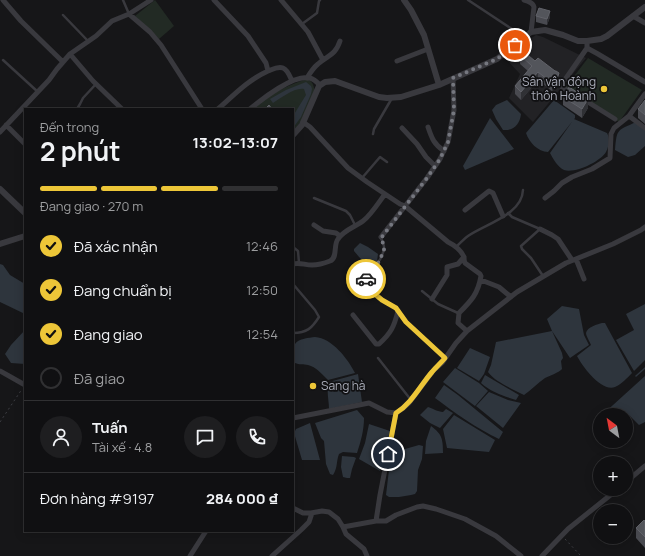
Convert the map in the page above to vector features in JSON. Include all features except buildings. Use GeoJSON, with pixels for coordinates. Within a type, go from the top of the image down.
{"type":"FeatureCollection","features":[{"type":"Feature","properties":{"kind":"street"},"geometry":{"type":"LineString","coordinates":[[3,0],[20,22],[62,61]]}},
{"type":"Feature","properties":{"kind":"street"},"geometry":{"type":"LineString","coordinates":[[0,132],[49,80],[62,61],[70,54],[96,36],[112,21],[129,14],[151,0]]}},
{"type":"Feature","properties":{"kind":"street"},"geometry":{"type":"LineString","coordinates":[[214,0],[248,36],[266,63],[268,71]]}},
{"type":"Feature","properties":{"kind":"street"},"geometry":{"type":"LineString","coordinates":[[281,0],[308,32],[323,60]]}},
{"type":"Feature","properties":{"kind":"street"},"geometry":{"type":"LineString","coordinates":[[404,0],[424,35],[439,85]]}},
{"type":"Feature","properties":{"kind":"street"},"geometry":{"type":"LineString","coordinates":[[524,0],[534,5],[532,32]]}},
{"type":"Feature","properties":{"kind":"street"},"geometry":{"type":"LineString","coordinates":[[294,134],[302,125],[319,86],[325,82],[335,81],[378,97],[401,97],[439,85],[497,59],[532,32],[545,30],[578,41],[600,39],[607,36],[645,6]]}},
{"type":"Feature","properties":{"kind":"street"},"geometry":{"type":"LineString","coordinates":[[129,14],[150,32],[161,45],[201,108]]}},
{"type":"Feature","properties":{"kind":"street"},"geometry":{"type":"LineString","coordinates":[[633,16],[645,24]]}},
{"type":"Feature","properties":{"kind":"street"},"geometry":{"type":"LineString","coordinates":[[307,78],[314,68],[333,54],[340,41]]}},
{"type":"Feature","properties":{"kind":"street"},"geometry":{"type":"LineString","coordinates":[[574,94],[562,87],[562,84],[587,48],[587,41]]}},
{"type":"Feature","properties":{"kind":"street"},"geometry":{"type":"LineString","coordinates":[[587,48],[645,82]]}},
{"type":"Feature","properties":{"kind":"street"},"geometry":{"type":"LineString","coordinates":[[397,61],[428,50]]}},
{"type":"Feature","properties":{"kind":"street"},"geometry":{"type":"LineString","coordinates":[[70,54],[96,84],[121,108]]}},
{"type":"Feature","properties":{"kind":"street"},"geometry":{"type":"LineString","coordinates":[[219,108],[241,87],[259,75],[278,67],[283,68],[286,71],[292,81]]}},
{"type":"Feature","properties":{"kind":"street"},"geometry":{"type":"LineString","coordinates":[[251,108],[257,102],[292,81],[312,78],[320,85]]}},
{"type":"Feature","properties":{"kind":"street"},"geometry":{"type":"LineString","coordinates":[[381,238],[440,159],[448,142],[454,110],[453,78]]}},
{"type":"Feature","properties":{"kind":"street"},"geometry":{"type":"LineString","coordinates":[[545,198],[562,183],[572,177],[592,169],[610,158],[611,134],[614,128],[629,116],[645,94]]}},
{"type":"Feature","properties":{"kind":"street"},"geometry":{"type":"LineString","coordinates":[[580,98],[616,119]]}},
{"type":"Feature","properties":{"kind":"street"},"geometry":{"type":"LineString","coordinates":[[629,116],[645,128]]}},
{"type":"Feature","properties":{"kind":"street"},"geometry":{"type":"LineString","coordinates":[[303,122],[310,127],[348,168],[400,204],[406,206],[448,242],[456,247],[464,257],[465,263],[480,274],[480,285],[474,297],[459,313],[458,323],[467,332]]}},
{"type":"Feature","properties":{"kind":"street"},"geometry":{"type":"LineString","coordinates":[[6,125],[24,143]]}},
{"type":"Feature","properties":{"kind":"street"},"geometry":{"type":"LineString","coordinates":[[428,127],[432,140],[437,146],[444,150]]}},
{"type":"Feature","properties":{"kind":"street"},"geometry":{"type":"LineString","coordinates":[[402,128],[435,166]]}},
{"type":"Feature","properties":{"kind":"street"},"geometry":{"type":"LineString","coordinates":[[0,189],[24,212]]}},
{"type":"Feature","properties":{"kind":"street"},"geometry":{"type":"LineString","coordinates":[[465,210],[490,191],[493,193],[506,215]]}},
{"type":"Feature","properties":{"kind":"street"},"geometry":{"type":"LineString","coordinates":[[294,264],[313,265],[332,260],[334,258],[336,243],[340,236],[364,220],[385,194]]}},
{"type":"Feature","properties":{"kind":"street"},"geometry":{"type":"LineString","coordinates":[[314,225],[323,231],[336,233],[340,236]]}},
{"type":"Feature","properties":{"kind":"street"},"geometry":{"type":"LineString","coordinates":[[294,418],[369,403],[387,412],[396,413],[411,400],[433,371],[442,363],[456,343],[467,332],[516,292],[574,260],[613,244],[641,230],[645,226]]}},
{"type":"Feature","properties":{"kind":"street"},"geometry":{"type":"LineString","coordinates":[[540,229],[558,239],[574,260],[584,278]]}},
{"type":"Feature","properties":{"kind":"street"},"geometry":{"type":"LineString","coordinates":[[0,244],[24,236]]}},
{"type":"Feature","properties":{"kind":"street"},"geometry":{"type":"LineString","coordinates":[[432,299],[447,275],[447,267],[458,264],[464,257]]}},
{"type":"Feature","properties":{"kind":"street"},"geometry":{"type":"LineString","coordinates":[[481,280],[499,287],[511,297]]}},
{"type":"Feature","properties":{"kind":"street"},"geometry":{"type":"LineString","coordinates":[[353,315],[376,344],[379,344],[392,330],[398,311]]}},
{"type":"Feature","properties":{"kind":"street"},"geometry":{"type":"LineString","coordinates":[[0,371],[24,385]]}},
{"type":"Feature","properties":{"kind":"street"},"geometry":{"type":"LineString","coordinates":[[376,521],[396,413]]}},
{"type":"Feature","properties":{"kind":"street"},"geometry":{"type":"LineString","coordinates":[[633,476],[645,466]]}},
{"type":"Feature","properties":{"kind":"street"},"geometry":{"type":"LineString","coordinates":[[542,556],[568,529],[609,496]]}},
{"type":"Feature","properties":{"kind":"street"},"geometry":{"type":"LineString","coordinates":[[344,527],[376,521],[386,521],[396,515],[424,506],[465,519],[496,536],[521,556]]}},
{"type":"Feature","properties":{"kind":"street"},"geometry":{"type":"LineString","coordinates":[[294,508],[303,513],[322,511],[329,512],[338,519],[344,527],[346,534],[364,549],[366,556]]}},
{"type":"Feature","properties":{"kind":"street"},"geometry":{"type":"LineString","coordinates":[[272,556],[309,522],[312,513]]}},
{"type":"Feature","properties":{"kind":"street"},"geometry":{"type":"LineString","coordinates":[[190,556],[205,532]]}},
{"type":"Feature","properties":{"kind":"lane"},"geometry":{"type":"LineString","coordinates":[[123,0],[129,14]]}},
{"type":"Feature","properties":{"kind":"lane"},"geometry":{"type":"LineString","coordinates":[[301,24],[317,13],[320,0]]}},
{"type":"Feature","properties":{"kind":"lane"},"geometry":{"type":"LineString","coordinates":[[468,0],[524,38]]}},
{"type":"Feature","properties":{"kind":"lane"},"geometry":{"type":"LineString","coordinates":[[63,15],[89,41]]}},
{"type":"Feature","properties":{"kind":"lane"},"geometry":{"type":"LineString","coordinates":[[3,60],[38,92]]}},
{"type":"Feature","properties":{"kind":"lane"},"geometry":{"type":"LineString","coordinates":[[78,108],[83,98],[96,84]]}},
{"type":"Feature","properties":{"kind":"lane"},"geometry":{"type":"LineString","coordinates":[[373,134],[374,129],[392,98]]}},
{"type":"Feature","properties":{"kind":"lane"},"geometry":{"type":"LineString","coordinates":[[362,179],[380,157],[387,162]]}},
{"type":"Feature","properties":{"kind":"lane"},"geometry":{"type":"LineString","coordinates":[[456,247],[467,236],[506,215],[521,200],[523,190]]}},
{"type":"Feature","properties":{"kind":"lane"},"geometry":{"type":"LineString","coordinates":[[314,198],[346,211],[356,225]]}},
{"type":"Feature","properties":{"kind":"lane"},"geometry":{"type":"LineString","coordinates":[[506,215],[540,229],[521,246],[543,276]]}},
{"type":"Feature","properties":{"kind":"lane"},"geometry":{"type":"LineString","coordinates":[[381,238],[384,251],[377,265],[366,275],[366,281],[376,295],[396,308],[406,322],[445,358]]}},
{"type":"Feature","properties":{"kind":"lane"},"geometry":{"type":"LineString","coordinates":[[294,248],[298,251],[299,263]]}},
{"type":"Feature","properties":{"kind":"lane"},"geometry":{"type":"LineString","coordinates":[[294,285],[319,317],[307,331],[294,333]]}},
{"type":"Feature","properties":{"kind":"lane"},"geometry":{"type":"LineString","coordinates":[[422,291],[438,304],[459,313]]}},
{"type":"Feature","properties":{"kind":"lane"},"geometry":{"type":"LineString","coordinates":[[378,358],[411,400]]}},
{"type":"Feature","properties":{"kind":"path"},"geometry":{"type":"LineString","coordinates":[[0,422],[24,385]]}},
{"type":"Feature","properties":{"kind":"path"},"geometry":{"type":"LineString","coordinates":[[562,536],[580,556]]}},
{"type":"Feature","properties":{"kind":"shaded area"},"geometry":{"type":"Polygon","coordinates":[[[155,0],[174,26],[159,39],[135,16],[155,0]]]}},
{"type":"Feature","properties":{"kind":"shaded area"},"geometry":{"type":"Polygon","coordinates":[[[536,35],[586,58],[533,122],[509,98],[520,74],[506,59],[536,35]]]}},
{"type":"Feature","properties":{"kind":"shaded area","name":"Sân vận động thôn Hoành"},"geometry":{"type":"Polygon","coordinates":[[[588,58],[642,90],[619,122],[565,88],[588,58]]]}},
{"type":"Feature","properties":{"kind":"shaded area"},"geometry":{"type":"Polygon","coordinates":[[[308,79],[313,85],[314,89],[314,93],[300,123],[294,130],[294,108],[253,108],[278,91],[308,79]]]}},
{"type":"Feature","properties":{"kind":"shaded area"},"geometry":{"type":"Polygon","coordinates":[[[306,82],[312,89],[301,117],[294,127],[294,114],[306,95],[304,89],[300,89],[292,91],[273,103],[270,99],[286,90],[306,82]]]}},
{"type":"Feature","properties":{"kind":"shaded area"},"geometry":{"type":"Polygon","coordinates":[[[507,100],[521,114],[516,126],[503,130],[492,110],[496,105],[507,100]]]}},
{"type":"Feature","properties":{"kind":"shaded area"},"geometry":{"type":"Polygon","coordinates":[[[554,100],[575,115],[575,118],[548,152],[544,152],[534,146],[526,133],[554,100]]]}},
{"type":"Feature","properties":{"kind":"shaded area"},"geometry":{"type":"Polygon","coordinates":[[[490,118],[514,149],[465,170],[463,166],[490,118]]]}},
{"type":"Feature","properties":{"kind":"shaded area"},"geometry":{"type":"Polygon","coordinates":[[[574,119],[607,133],[609,142],[606,152],[599,159],[587,166],[569,171],[560,167],[550,153],[574,119]]]}},
{"type":"Feature","properties":{"kind":"shaded area"},"geometry":{"type":"Polygon","coordinates":[[[636,122],[645,129],[645,146],[635,155],[628,157],[615,150],[616,138],[619,131],[636,122]]]}},
{"type":"Feature","properties":{"kind":"shaded area"},"geometry":{"type":"Polygon","coordinates":[[[360,243],[378,254],[377,261],[374,265],[365,262],[354,251],[360,243]]]}},
{"type":"Feature","properties":{"kind":"shaded area"},"geometry":{"type":"Polygon","coordinates":[[[0,264],[3,265],[10,275],[24,283],[24,314],[0,302],[0,264]]]}},
{"type":"Feature","properties":{"kind":"shaded area"},"geometry":{"type":"Polygon","coordinates":[[[645,304],[645,360],[634,371],[616,340],[634,330],[626,314],[645,304]]]}},
{"type":"Feature","properties":{"kind":"shaded area"},"geometry":{"type":"Polygon","coordinates":[[[562,306],[579,309],[584,335],[589,345],[570,358],[552,331],[547,319],[562,306]]]}},
{"type":"Feature","properties":{"kind":"shaded area"},"geometry":{"type":"Polygon","coordinates":[[[605,323],[632,373],[622,383],[610,388],[604,386],[593,378],[577,356],[591,345],[586,334],[588,329],[605,323]]]}},
{"type":"Feature","properties":{"kind":"shaded area"},"geometry":{"type":"Polygon","coordinates":[[[24,331],[24,364],[11,363],[5,354],[24,331]]]}},
{"type":"Feature","properties":{"kind":"shaded area"},"geometry":{"type":"Polygon","coordinates":[[[552,331],[562,353],[562,369],[545,378],[524,395],[500,382],[488,372],[496,342],[552,331]]]}},
{"type":"Feature","properties":{"kind":"shaded area"},"geometry":{"type":"Polygon","coordinates":[[[315,337],[327,341],[339,350],[355,373],[328,380],[314,367],[295,363],[295,344],[302,339],[315,337]]]}},
{"type":"Feature","properties":{"kind":"shaded area"},"geometry":{"type":"Polygon","coordinates":[[[470,348],[490,357],[484,374],[479,381],[457,368],[470,348]]]}},
{"type":"Feature","properties":{"kind":"shaded area"},"geometry":{"type":"Polygon","coordinates":[[[455,368],[479,383],[488,391],[475,406],[443,382],[455,368]]]}},
{"type":"Feature","properties":{"kind":"shaded area"},"geometry":{"type":"Polygon","coordinates":[[[358,374],[362,402],[329,409],[329,382],[358,374]]]}},
{"type":"Feature","properties":{"kind":"shaded area"},"geometry":{"type":"Polygon","coordinates":[[[485,375],[519,395],[516,400],[497,393],[481,383],[485,375]]]}},
{"type":"Feature","properties":{"kind":"shaded area"},"geometry":{"type":"Polygon","coordinates":[[[645,376],[645,422],[639,425],[633,419],[633,408],[610,408],[645,376]]]}},
{"type":"Feature","properties":{"kind":"shaded area"},"geometry":{"type":"Polygon","coordinates":[[[444,385],[503,432],[499,439],[466,420],[435,398],[444,385]]]}},
{"type":"Feature","properties":{"kind":"shaded area"},"geometry":{"type":"Polygon","coordinates":[[[489,392],[508,400],[521,403],[503,428],[476,406],[489,392]]]}},
{"type":"Feature","properties":{"kind":"shaded area"},"geometry":{"type":"Polygon","coordinates":[[[428,407],[441,412],[446,409],[453,413],[440,428],[430,423],[420,415],[428,407]]]}},
{"type":"Feature","properties":{"kind":"shaded area"},"geometry":{"type":"Polygon","coordinates":[[[357,410],[364,418],[362,436],[357,453],[343,452],[339,454],[335,472],[333,475],[330,474],[326,464],[324,441],[321,438],[315,423],[357,410]]]}},
{"type":"Feature","properties":{"kind":"shaded area"},"geometry":{"type":"Polygon","coordinates":[[[454,415],[495,440],[489,452],[447,448],[443,429],[454,415]]]}},
{"type":"Feature","properties":{"kind":"shaded area"},"geometry":{"type":"Polygon","coordinates":[[[310,423],[320,460],[302,460],[294,433],[296,429],[310,423]]]}},
{"type":"Feature","properties":{"kind":"shaded area"},"geometry":{"type":"Polygon","coordinates":[[[369,424],[390,431],[380,471],[359,459],[365,443],[369,424]]]}},
{"type":"Feature","properties":{"kind":"shaded area"},"geometry":{"type":"Polygon","coordinates":[[[431,426],[441,437],[443,453],[425,454],[426,441],[431,426]]]}},
{"type":"Feature","properties":{"kind":"shaded area"},"geometry":{"type":"Polygon","coordinates":[[[419,445],[423,446],[422,459],[418,470],[417,491],[415,494],[411,495],[389,497],[386,495],[391,453],[419,445]]]}},
{"type":"Feature","properties":{"kind":"shaded area"},"geometry":{"type":"Polygon","coordinates":[[[342,456],[356,458],[350,478],[343,477],[341,467],[342,456]]]}},
{"type":"Feature","properties":{"kind":"waterway"},"geometry":{"type":"LineString","coordinates":[[636,376],[645,368]]}},
{"type":"Feature","properties":{"kind":"way so far"},"geometry":{"type":"LineString","coordinates":[[366,279],[366,275],[377,265],[384,251],[381,238],[427,178],[440,159],[448,142],[454,110],[453,78],[497,59],[515,45]]}},
{"type":"Feature","properties":{"kind":"place","name":"Sân vận động thôn Hoành"},"geometry":{"type":"Point","coordinates":[604,89]}},
{"type":"Feature","properties":{"kind":"place","name":"Sang hà"},"geometry":{"type":"Point","coordinates":[313,386]}},
{"type":"Feature","properties":{"kind":"route"},"geometry":{"type":"LineString","coordinates":[[366,279],[376,295],[396,308],[406,322],[445,358],[422,384],[409,403],[396,413],[388,454]]}}]}
